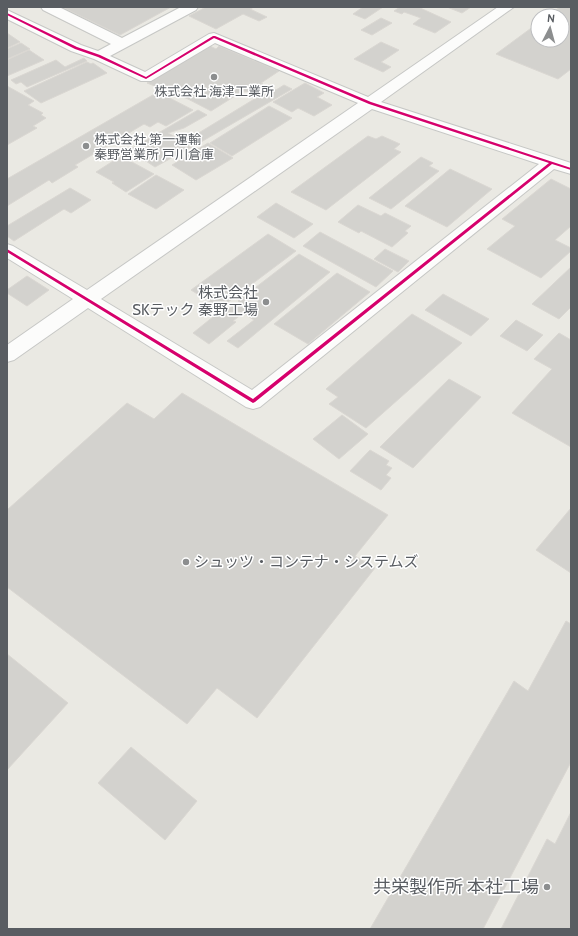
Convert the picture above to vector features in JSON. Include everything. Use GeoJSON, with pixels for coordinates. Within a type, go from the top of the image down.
{"type":"FeatureCollection","features":[{"type":"Feature","properties":{"kind":"street"},"geometry":{"type":"LineString","coordinates":[[48,7],[122,44]]}},
{"type":"Feature","properties":{"kind":"street"},"geometry":{"type":"LineString","coordinates":[[100,56],[191,7]]}},
{"type":"Feature","properties":{"kind":"street"},"geometry":{"type":"LineString","coordinates":[[7,355],[508,7]]}},
{"type":"Feature","properties":{"kind":"street"},"geometry":{"type":"LineString","coordinates":[[7,14],[76,48],[100,56],[146,78],[214,37],[370,103],[571,169]]}},
{"type":"Feature","properties":{"kind":"street"},"geometry":{"type":"LineString","coordinates":[[7,250],[253,401],[551,163]]}},
{"type":"Feature","properties":{"kind":"building"},"geometry":{"type":"Polygon","coordinates":[[[62,7],[171,7],[120,35],[62,7]]]}},
{"type":"Feature","properties":{"kind":"building"},"geometry":{"type":"Polygon","coordinates":[[[206,7],[254,7],[250,9],[267,17],[259,21],[243,14],[216,29],[189,16],[206,7]]]}},
{"type":"Feature","properties":{"kind":"building"},"geometry":{"type":"Polygon","coordinates":[[[363,7],[383,7],[365,19],[353,14],[363,7]]]}},
{"type":"Feature","properties":{"kind":"building"},"geometry":{"type":"Polygon","coordinates":[[[400,7],[418,7],[451,22],[435,33],[413,24],[421,18],[404,12],[402,14],[394,11],[400,7]]]}},
{"type":"Feature","properties":{"kind":"building"},"geometry":{"type":"Polygon","coordinates":[[[447,7],[471,7],[462,13],[447,7]]]}},
{"type":"Feature","properties":{"kind":"building"},"geometry":{"type":"Polygon","coordinates":[[[571,7],[571,69],[558,79],[496,54],[530,29],[530,48],[570,48],[570,8],[559,8],[571,7]]]}},
{"type":"Feature","properties":{"kind":"building"},"geometry":{"type":"Polygon","coordinates":[[[381,18],[392,23],[372,35],[361,30],[381,18]]]}},
{"type":"Feature","properties":{"kind":"building"},"geometry":{"type":"Polygon","coordinates":[[[7,33],[20,42],[7,48],[7,33]]]}},
{"type":"Feature","properties":{"kind":"building"},"geometry":{"type":"Polygon","coordinates":[[[381,42],[399,50],[381,62],[391,67],[383,72],[354,59],[381,42]]]}},
{"type":"Feature","properties":{"kind":"building"},"geometry":{"type":"Polygon","coordinates":[[[21,43],[30,49],[7,59],[7,49],[21,43]]]}},
{"type":"Feature","properties":{"kind":"building","name":"株式会社 海津工業所"},"geometry":{"type":"Polygon","coordinates":[[[210,46],[216,49],[219,46],[279,71],[251,92],[243,91],[211,111],[188,99],[147,83],[210,46]]]}},
{"type":"Feature","properties":{"kind":"building"},"geometry":{"type":"Polygon","coordinates":[[[29,50],[44,60],[7,76],[7,60],[29,50]]]}},
{"type":"Feature","properties":{"kind":"building"},"geometry":{"type":"Polygon","coordinates":[[[84,58],[87,61],[27,87],[21,82],[16,84],[11,80],[56,60],[65,67],[84,58]]]}},
{"type":"Feature","properties":{"kind":"building"},"geometry":{"type":"Polygon","coordinates":[[[87,62],[91,64],[93,63],[107,73],[41,103],[24,91],[87,62]]]}},
{"type":"Feature","properties":{"kind":"building"},"geometry":{"type":"Polygon","coordinates":[[[305,83],[324,93],[317,97],[332,105],[314,116],[298,108],[292,112],[273,102],[305,83]]]}},
{"type":"Feature","properties":{"kind":"building"},"geometry":{"type":"Polygon","coordinates":[[[284,85],[292,89],[201,142],[192,137],[256,98],[284,85]]]}},
{"type":"Feature","properties":{"kind":"building"},"geometry":{"type":"Polygon","coordinates":[[[7,86],[34,101],[28,105],[43,113],[41,115],[46,118],[33,126],[37,128],[7,145],[7,86]]]}},
{"type":"Feature","properties":{"kind":"building","name":"株式会社 第一運輸 秦野営業所 戸川倉庫"},"geometry":{"type":"Polygon","coordinates":[[[158,92],[193,110],[166,126],[158,122],[150,127],[144,124],[75,165],[78,167],[52,183],[49,180],[7,206],[7,179],[158,92]]]}},
{"type":"Feature","properties":{"kind":"building"},"geometry":{"type":"Polygon","coordinates":[[[269,106],[292,118],[232,156],[210,143],[269,106]]]}},
{"type":"Feature","properties":{"kind":"building"},"geometry":{"type":"Polygon","coordinates":[[[198,110],[207,115],[184,128],[168,133],[179,139],[184,136],[197,144],[155,167],[129,150],[198,110]]]}},
{"type":"Feature","properties":{"kind":"building"},"geometry":{"type":"Polygon","coordinates":[[[368,136],[376,139],[382,136],[400,144],[394,149],[401,152],[326,210],[291,192],[368,136]]]}},
{"type":"Feature","properties":{"kind":"building"},"geometry":{"type":"Polygon","coordinates":[[[208,143],[233,158],[196,180],[172,165],[208,143]]]}},
{"type":"Feature","properties":{"kind":"building"},"geometry":{"type":"Polygon","coordinates":[[[121,156],[154,174],[126,192],[112,183],[114,182],[96,172],[121,156]]]}},
{"type":"Feature","properties":{"kind":"building"},"geometry":{"type":"Polygon","coordinates":[[[421,157],[433,163],[429,166],[439,171],[391,209],[369,198],[421,157]]]}},
{"type":"Feature","properties":{"kind":"building"},"geometry":{"type":"Polygon","coordinates":[[[450,169],[492,189],[447,227],[405,206],[450,169]]]}},
{"type":"Feature","properties":{"kind":"building"},"geometry":{"type":"Polygon","coordinates":[[[156,175],[184,190],[156,209],[128,194],[156,175]]]}},
{"type":"Feature","properties":{"kind":"building"},"geometry":{"type":"Polygon","coordinates":[[[551,179],[571,189],[571,226],[555,240],[571,248],[571,251],[541,278],[487,249],[515,226],[502,219],[551,179]]]}},
{"type":"Feature","properties":{"kind":"building"},"geometry":{"type":"Polygon","coordinates":[[[70,188],[91,200],[71,213],[64,209],[14,241],[7,236],[7,226],[70,188]]]}},
{"type":"Feature","properties":{"kind":"building"},"geometry":{"type":"Polygon","coordinates":[[[276,203],[313,224],[294,238],[257,217],[276,203]]]}},
{"type":"Feature","properties":{"kind":"building"},"geometry":{"type":"Polygon","coordinates":[[[358,205],[381,216],[385,213],[411,226],[405,231],[408,233],[392,247],[361,231],[359,233],[338,222],[358,205]]]}},
{"type":"Feature","properties":{"kind":"building"},"geometry":{"type":"Polygon","coordinates":[[[320,232],[393,271],[376,287],[303,246],[320,232]]]}},
{"type":"Feature","properties":{"kind":"building"},"geometry":{"type":"Polygon","coordinates":[[[268,234],[296,251],[220,308],[191,290],[268,234]]]}},
{"type":"Feature","properties":{"kind":"building"},"geometry":{"type":"Polygon","coordinates":[[[385,249],[409,261],[398,272],[374,259],[385,249]]]}},
{"type":"Feature","properties":{"kind":"building","name":"株式会社 SKテック 秦野工場"},"geometry":{"type":"Polygon","coordinates":[[[299,254],[330,272],[238,348],[227,341],[254,320],[243,313],[233,321],[236,322],[209,344],[193,333],[219,312],[222,314],[235,304],[237,305],[241,303],[238,301],[299,254]]]}},
{"type":"Feature","properties":{"kind":"building"},"geometry":{"type":"Polygon","coordinates":[[[571,267],[571,307],[559,319],[532,304],[571,267]]]}},
{"type":"Feature","properties":{"kind":"building"},"geometry":{"type":"Polygon","coordinates":[[[337,273],[370,292],[308,344],[274,324],[337,273]]]}},
{"type":"Feature","properties":{"kind":"building"},"geometry":{"type":"Polygon","coordinates":[[[27,276],[49,290],[27,306],[7,293],[7,290],[27,276]]]}},
{"type":"Feature","properties":{"kind":"building"},"geometry":{"type":"Polygon","coordinates":[[[443,294],[489,319],[471,336],[425,310],[443,294]]]}},
{"type":"Feature","properties":{"kind":"building"},"geometry":{"type":"Polygon","coordinates":[[[412,314],[462,343],[366,428],[329,404],[338,397],[326,389],[412,314]]]}},
{"type":"Feature","properties":{"kind":"building"},"geometry":{"type":"Polygon","coordinates":[[[516,320],[543,335],[527,351],[500,336],[516,320]]]}},
{"type":"Feature","properties":{"kind":"building"},"geometry":{"type":"Polygon","coordinates":[[[559,333],[571,340],[571,447],[512,413],[552,369],[534,359],[559,333]]]}},
{"type":"Feature","properties":{"kind":"building"},"geometry":{"type":"Polygon","coordinates":[[[449,379],[481,397],[413,468],[380,447],[449,379]]]}},
{"type":"Feature","properties":{"kind":"building","name":"シュッツ・コンテナ・システムズ"},"geometry":{"type":"Polygon","coordinates":[[[182,393],[388,515],[355,556],[375,568],[257,718],[217,688],[187,724],[7,587],[7,510],[127,403],[154,419],[182,393]]]}},
{"type":"Feature","properties":{"kind":"building"},"geometry":{"type":"Polygon","coordinates":[[[342,415],[368,434],[339,459],[313,439],[342,415]]]}},
{"type":"Feature","properties":{"kind":"building"},"geometry":{"type":"Polygon","coordinates":[[[370,450],[389,461],[386,465],[392,468],[386,475],[391,478],[381,490],[350,471],[370,450]]]}},
{"type":"Feature","properties":{"kind":"building"},"geometry":{"type":"Polygon","coordinates":[[[571,508],[571,573],[536,550],[571,508]]]}},
{"type":"Feature","properties":{"kind":"building"},"geometry":{"type":"Polygon","coordinates":[[[566,621],[571,624],[571,762],[483,929],[370,929],[514,681],[528,691],[566,621]]]}},
{"type":"Feature","properties":{"kind":"building"},"geometry":{"type":"Polygon","coordinates":[[[7,654],[68,703],[7,770],[7,654]]]}},
{"type":"Feature","properties":{"kind":"building"},"geometry":{"type":"Polygon","coordinates":[[[131,747],[197,801],[165,840],[98,783],[131,747]]]}},
{"type":"Feature","properties":{"kind":"building","name":"共栄製作所 本社工場"},"geometry":{"type":"Polygon","coordinates":[[[571,812],[571,929],[501,929],[547,839],[555,844],[571,812]]]}},
{"type":"Feature","properties":{"kind":"cycle path"},"geometry":{"type":"LineString","coordinates":[[7,14],[76,48],[99,56],[146,78],[214,37],[370,103],[571,169]]}},
{"type":"Feature","properties":{"kind":"cycle path"},"geometry":{"type":"LineString","coordinates":[[7,250],[253,401],[551,163]]}},
{"type":"Feature","properties":{"kind":"place","name":"株式会社 海津工業所"},"geometry":{"type":"Point","coordinates":[214,77]}},
{"type":"Feature","properties":{"kind":"place","name":"株式会社 第一運輸 秦野営業所 戸川倉庫"},"geometry":{"type":"Point","coordinates":[86,146]}},
{"type":"Feature","properties":{"kind":"place","name":"株式会社 SKテック 秦野工場"},"geometry":{"type":"Point","coordinates":[266,302]}},
{"type":"Feature","properties":{"kind":"place","name":"シュッツ・コンテナ・システムズ"},"geometry":{"type":"Point","coordinates":[186,562]}},
{"type":"Feature","properties":{"kind":"place","name":"共栄製作所 本社工場"},"geometry":{"type":"Point","coordinates":[547,887]}}]}
